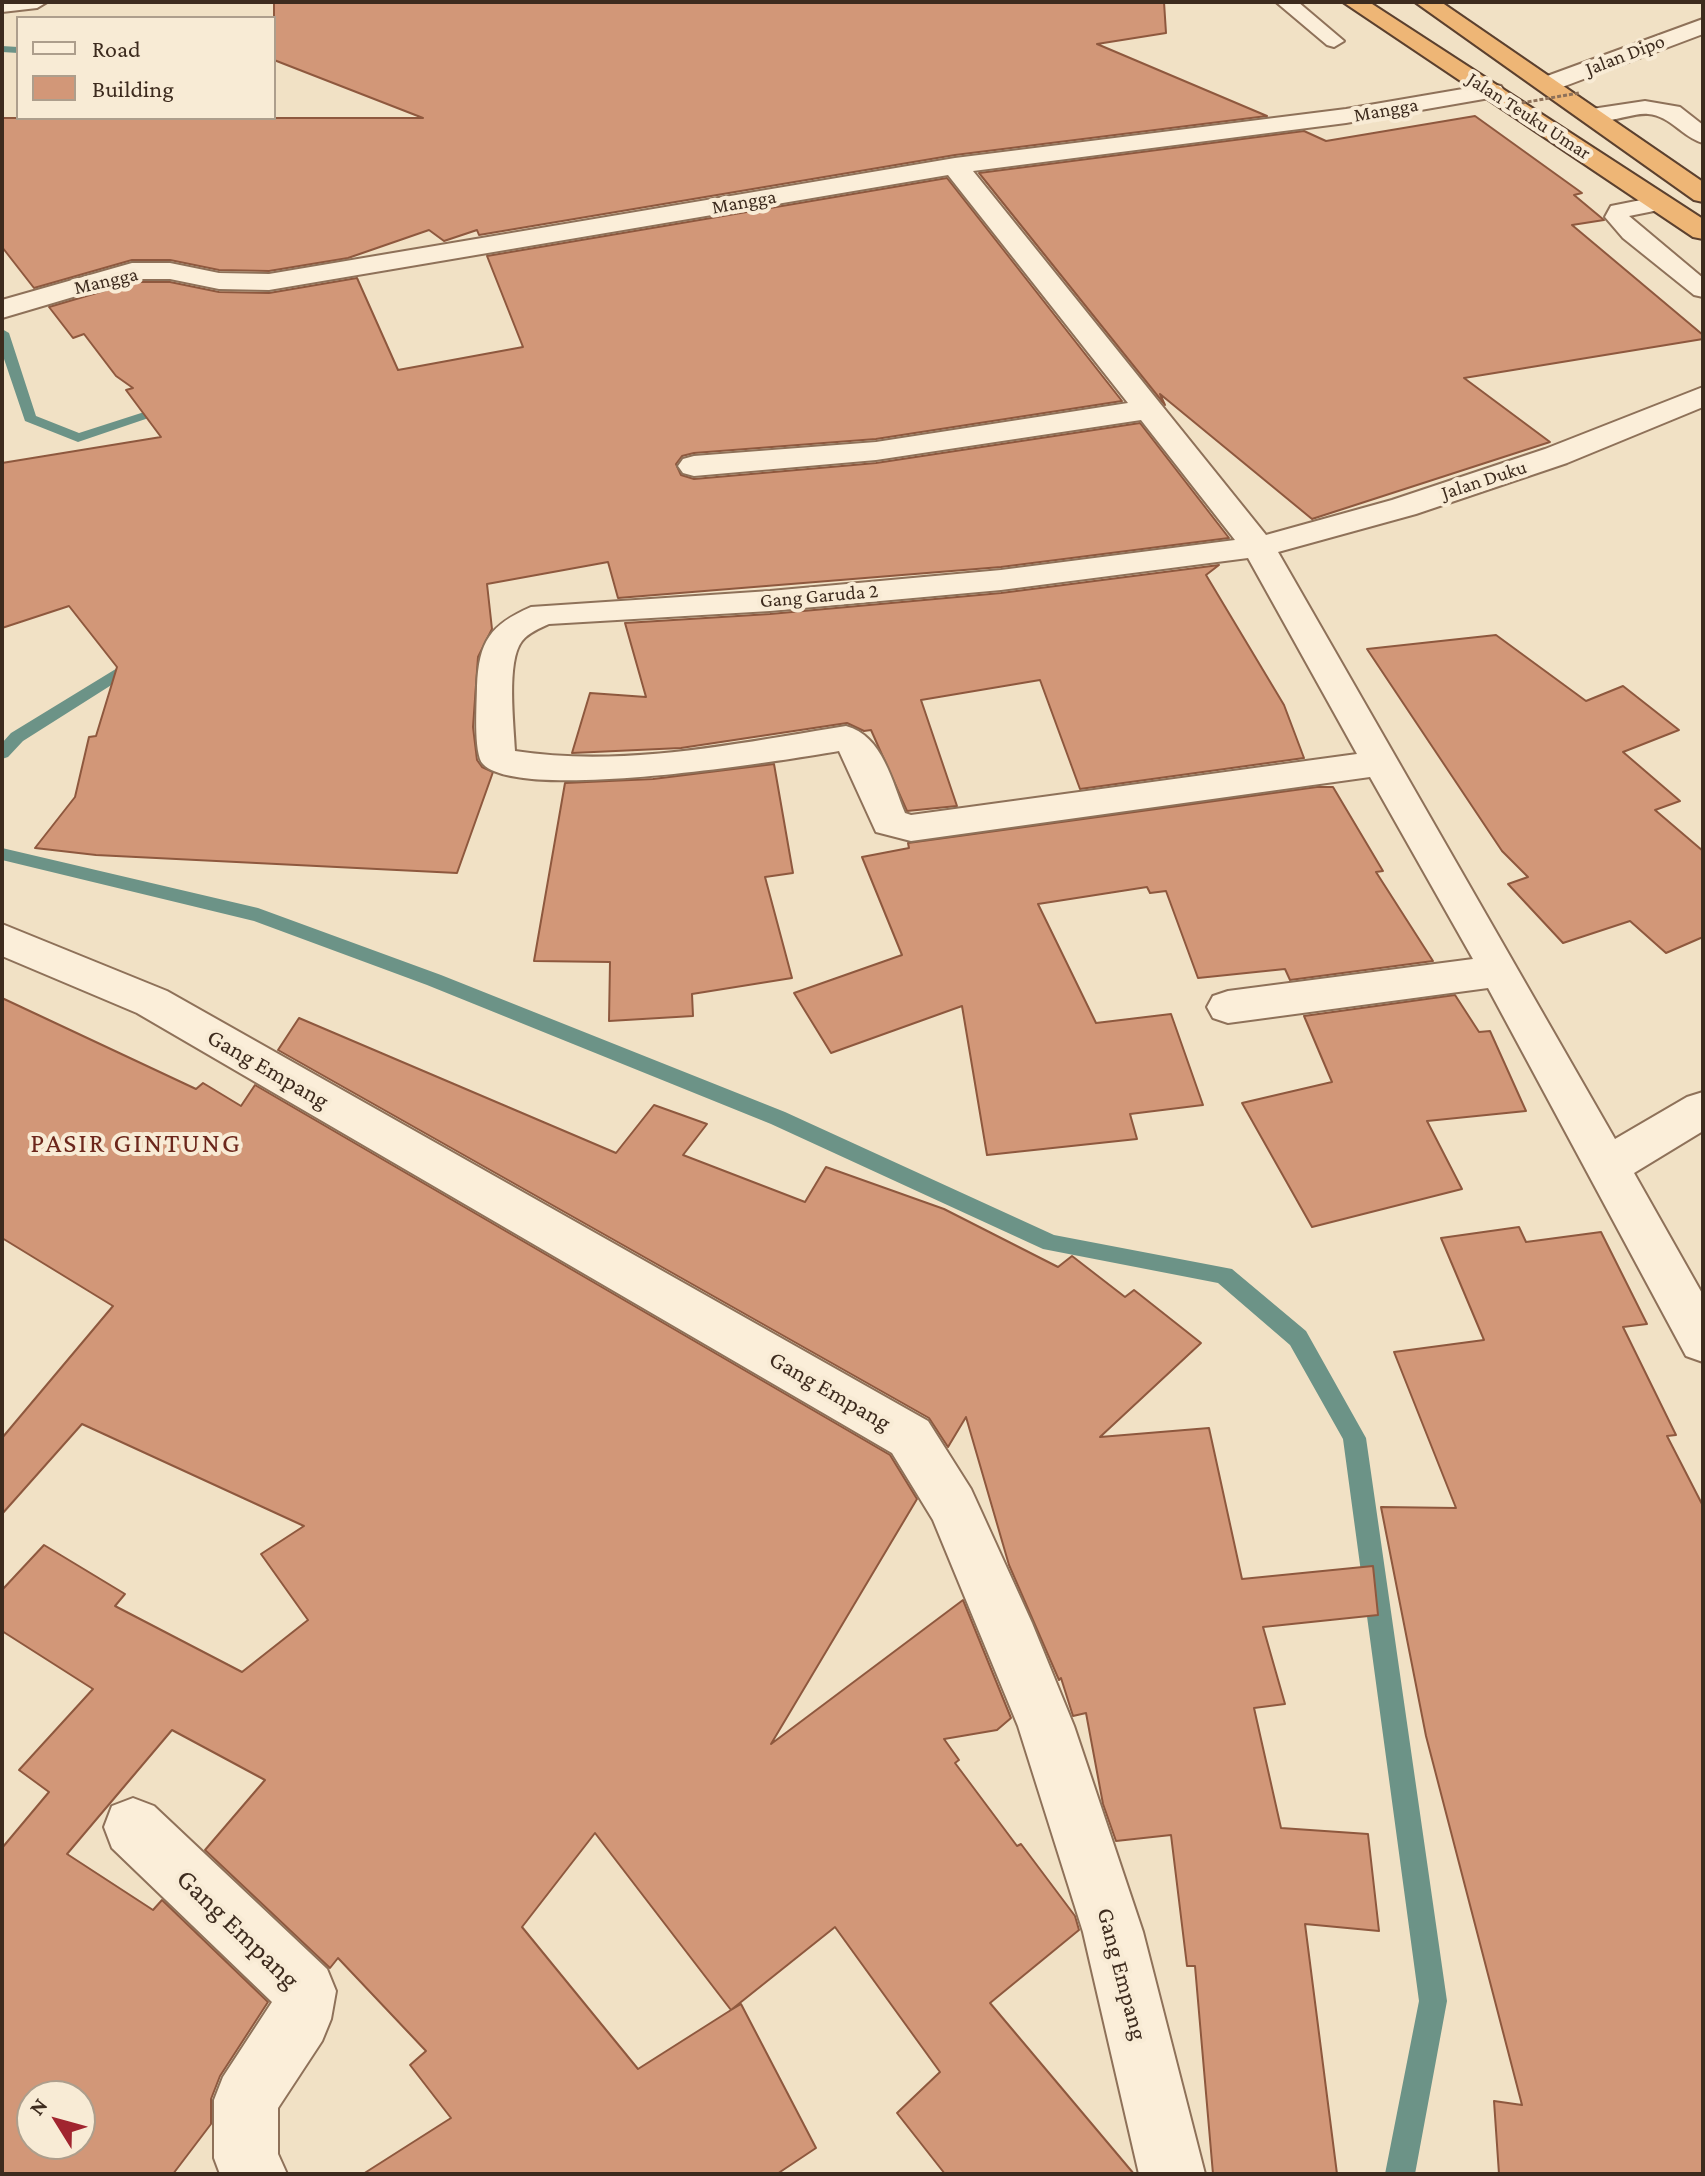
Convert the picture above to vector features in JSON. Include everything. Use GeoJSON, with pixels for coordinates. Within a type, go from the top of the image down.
{"type":"FeatureCollection","features":[{"type":"Feature","properties":{"kind":"highway","name":"Jalan Teuku Umar"},"geometry":{"type":"LineString","coordinates":[[1354,2],[1495,99],[1703,231]]}},
{"type":"Feature","properties":{"kind":"highway","name":"Jalan Teuku Umar"},"geometry":{"type":"LineString","coordinates":[[1426,2],[1703,194]]}},
{"type":"Feature","properties":{"kind":"street","name":"Jalan Dipo"},"geometry":{"type":"LineString","coordinates":[[1548,84],[1703,26]]}},
{"type":"Feature","properties":{"kind":"street","name":"Mangga"},"geometry":{"type":"LineString","coordinates":[[2,309],[132,271],[170,271],[219,281],[269,282],[955,166],[1495,99]]}},
{"type":"Feature","properties":{"kind":"street"},"geometry":{"type":"LineString","coordinates":[[955,166],[1258,547],[1500,971],[1703,1341]]}},
{"type":"Feature","properties":{"kind":"street","name":"Jalan Duku"},"geometry":{"type":"LineString","coordinates":[[1258,547],[1404,507],[1529,465],[1703,396]]}},
{"type":"Feature","properties":{"kind":"street"},"geometry":{"type":"LineString","coordinates":[[694,466],[876,451],[1150,409]]}},
{"type":"Feature","properties":{"kind":"street","name":"Gang Garuda 2"},"geometry":{"type":"LineString","coordinates":[[1258,547],[1001,580],[770,601],[543,614],[515,627],[501,644],[495,695],[497,757],[511,763],[605,770],[706,760],[846,738],[858,747],[890,823],[911,828],[1382,763]]}},
{"type":"Feature","properties":{"kind":"street","name":"Gang Empang"},"geometry":{"type":"LineString","coordinates":[[2,939],[152,1002],[910,1437],[953,1506],[1046,1726],[1113,1932],[1172,2174]]}},
{"type":"Feature","properties":{"kind":"street"},"geometry":{"type":"LineString","coordinates":[[1228,1007],[1500,971]]}},
{"type":"Feature","properties":{"kind":"street"},"geometry":{"type":"LineString","coordinates":[[1606,1167],[1703,1109]]}},
{"type":"Feature","properties":{"kind":"street","name":"Gang Empang"},"geometry":{"type":"LineString","coordinates":[[133,1827],[305,1991],[300,2019],[246,2100],[246,2158],[254,2174]]}},
{"type":"Feature","properties":{"kind":"lane"},"geometry":{"type":"LineString","coordinates":[[2,6],[37,2]]}},
{"type":"Feature","properties":{"kind":"lane"},"geometry":{"type":"LineString","coordinates":[[1286,2],[1334,41]]}},
{"type":"Feature","properties":{"kind":"lane"},"geometry":{"type":"LineString","coordinates":[[1592,115],[1645,107],[1672,112],[1703,136]]}},
{"type":"Feature","properties":{"kind":"lane"},"geometry":{"type":"LineString","coordinates":[[1661,203],[1619,211],[1617,217],[1631,233],[1703,290]]}},
{"type":"Feature","properties":{"kind":"path"},"geometry":{"type":"LineString","coordinates":[[1495,99],[1579,93]]}},
{"type":"Feature","properties":{"kind":"building"},"geometry":{"type":"Polygon","coordinates":[[[274,2],[1164,2],[1166,33],[1097,44],[1267,116],[955,155],[479,235],[477,230],[444,241],[429,230],[348,258],[269,271],[219,270],[170,260],[132,260],[34,288],[2,247],[2,118],[423,118],[276,61],[274,2]]]}},
{"type":"Feature","properties":{"kind":"building"},"geometry":{"type":"Polygon","coordinates":[[[1475,116],[1582,193],[1574,195],[1604,220],[1572,225],[1703,335],[1703,339],[1464,378],[1550,442],[1312,519],[1160,394],[1165,405],[979,173],[1304,131],[1326,141],[1475,116]]]}},
{"type":"Feature","properties":{"kind":"building"},"geometry":{"type":"Polygon","coordinates":[[[947,178],[1122,401],[876,439],[694,453],[682,456],[676,464],[681,475],[694,479],[876,463],[1140,423],[1229,538],[1001,567],[618,598],[608,562],[487,584],[492,629],[478,657],[473,727],[477,760],[482,767],[493,772],[457,873],[96,855],[35,848],[75,797],[89,737],[96,736],[117,667],[69,606],[2,628],[2,463],[161,437],[126,390],[133,388],[116,376],[84,334],[73,338],[49,307],[134,282],[170,282],[219,292],[269,293],[357,278],[398,370],[523,347],[487,256],[947,178]]]}},
{"type":"Feature","properties":{"kind":"building"},"geometry":{"type":"Polygon","coordinates":[[[1219,565],[1206,575],[1284,705],[1304,758],[1080,789],[1040,680],[921,700],[957,806],[907,811],[871,730],[864,731],[847,723],[681,748],[572,753],[590,693],[646,697],[625,623],[770,614],[1001,593],[1219,565]]]}},
{"type":"Feature","properties":{"kind":"building"},"geometry":{"type":"Polygon","coordinates":[[[1496,635],[1586,701],[1623,686],[1679,730],[1623,752],[1680,801],[1655,810],[1703,851],[1703,937],[1666,953],[1630,921],[1563,943],[1508,884],[1528,877],[1502,851],[1367,649],[1496,635]]]}},
{"type":"Feature","properties":{"kind":"building"},"geometry":{"type":"Polygon","coordinates":[[[774,764],[793,873],[765,877],[792,978],[692,994],[693,1016],[609,1021],[610,962],[534,961],[565,783],[653,779],[774,764]]]}},
{"type":"Feature","properties":{"kind":"building"},"geometry":{"type":"Polygon","coordinates":[[[1333,787],[1383,871],[1376,872],[1433,961],[1290,980],[1285,969],[1198,978],[1166,891],[1150,893],[1147,887],[1038,904],[1096,1023],[1171,1014],[1203,1105],[1130,1114],[1137,1139],[987,1155],[962,1006],[831,1053],[794,993],[902,955],[862,857],[909,848],[908,843],[1333,787]]]}},
{"type":"Feature","properties":{"kind":"building"},"geometry":{"type":"Polygon","coordinates":[[[1455,995],[1479,1032],[1490,1031],[1526,1111],[1427,1121],[1462,1189],[1312,1227],[1242,1103],[1332,1082],[1304,1016],[1455,995]]]}},
{"type":"Feature","properties":{"kind":"building"},"geometry":{"type":"Polygon","coordinates":[[[2,998],[196,1089],[203,1083],[241,1106],[255,1085],[890,1455],[917,1499],[771,1744],[963,1600],[1011,1718],[997,1730],[944,1739],[959,1760],[955,1763],[1017,1846],[1021,1844],[1075,1916],[1079,1930],[990,2003],[1134,2174],[945,2174],[897,2113],[940,2072],[835,1927],[731,2010],[741,2004],[816,2148],[777,2174],[363,2174],[451,2118],[410,2065],[426,2051],[338,1958],[330,1968],[205,1850],[265,1780],[172,1730],[67,1854],[153,1910],[162,1900],[268,2002],[220,2076],[211,2099],[211,2124],[173,2174],[2,2174],[2,1848],[49,1792],[19,1770],[93,1689],[2,1631],[2,1590],[44,1545],[125,1594],[115,1606],[242,1672],[308,1620],[261,1554],[304,1526],[82,1424],[2,1514],[2,1438],[113,1306],[2,1238],[2,998]],[[595,1833],[522,1927],[638,2069],[731,2010],[595,1833]]]}},
{"type":"Feature","properties":{"kind":"building"},"geometry":{"type":"Polygon","coordinates":[[[299,1018],[616,1153],[654,1105],[707,1124],[683,1155],[805,1202],[826,1167],[944,1209],[1058,1267],[1072,1256],[1125,1297],[1134,1290],[1201,1343],[1100,1437],[1209,1428],[1242,1579],[1373,1566],[1378,1615],[1263,1627],[1285,1704],[1254,1708],[1281,1828],[1368,1834],[1379,1931],[1305,1924],[1337,2174],[1213,2174],[1195,1966],[1187,1966],[1171,1835],[1116,1841],[1103,1804],[1086,1713],[1073,1716],[1061,1678],[1059,1680],[1009,1565],[966,1417],[948,1447],[929,1418],[278,1050],[299,1018]]]}},
{"type":"Feature","properties":{"kind":"building"},"geometry":{"type":"Polygon","coordinates":[[[1519,1227],[1526,1242],[1601,1232],[1647,1324],[1623,1327],[1676,1435],[1667,1436],[1703,1506],[1703,2174],[1499,2174],[1494,2101],[1522,2105],[1426,1736],[1381,1507],[1456,1508],[1394,1352],[1484,1340],[1441,1238],[1519,1227]]]}},
{"type":"Feature","properties":{"kind":"waterway"},"geometry":{"type":"LineString","coordinates":[[2,49],[16,50]]}},
{"type":"Feature","properties":{"kind":"waterway"},"geometry":{"type":"LineString","coordinates":[[2,333],[30,418],[78,438],[171,408]]}},
{"type":"Feature","properties":{"kind":"waterway"},"geometry":{"type":"LineString","coordinates":[[2,753],[17,737],[137,661]]}},
{"type":"Feature","properties":{"kind":"waterway"},"geometry":{"type":"LineString","coordinates":[[2,854],[258,915],[434,980],[778,1118],[1051,1243],[1224,1275],[1298,1338],[1354,1438],[1433,2001],[1400,2174]]}},
{"type":"Feature","properties":{"kind":"district","name":"PASIR GINTUNG"},"geometry":{"type":"Point","coordinates":[136,1143]}}]}
